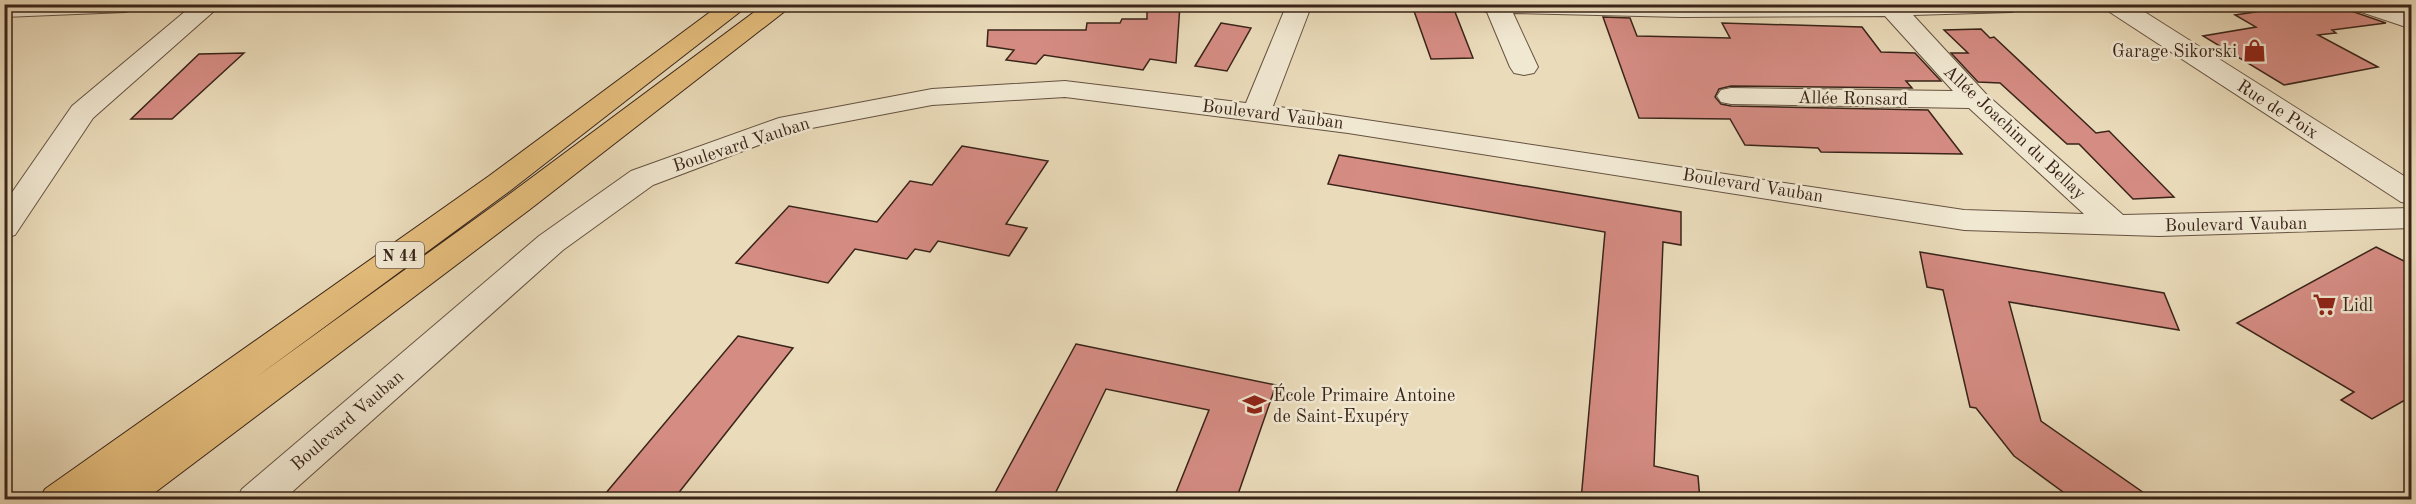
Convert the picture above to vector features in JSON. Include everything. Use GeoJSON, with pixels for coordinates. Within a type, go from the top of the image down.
{"type":"FeatureCollection","features":[{"type":"Feature","properties":{"kind":"main road","name":"N 44"},"geometry":{"type":"LineString","coordinates":[[59,500],[462,210],[738,4]]}},
{"type":"Feature","properties":{"kind":"main road","name":"N 44"},"geometry":{"type":"LineString","coordinates":[[114,500],[518,203],[782,4]]}},
{"type":"Feature","properties":{"kind":"street"},"geometry":{"type":"LineString","coordinates":[[4,9],[125,4]]}},
{"type":"Feature","properties":{"kind":"street"},"geometry":{"type":"LineString","coordinates":[[4,228],[82,112],[210,4]]}},
{"type":"Feature","properties":{"kind":"street"},"geometry":{"type":"LineString","coordinates":[[1256,112],[1300,4]]}},
{"type":"Feature","properties":{"kind":"street"},"geometry":{"type":"LineString","coordinates":[[1484,4],[1739,8],[2012,4]]}},
{"type":"Feature","properties":{"kind":"street","name":"Rue de Poix"},"geometry":{"type":"LineString","coordinates":[[2114,4],[2412,195]]}},
{"type":"Feature","properties":{"kind":"street"},"geometry":{"type":"LineString","coordinates":[[2361,4],[2412,21]]}},
{"type":"Feature","properties":{"kind":"street"},"geometry":{"type":"LineString","coordinates":[[1497,5],[1524,67]]}},
{"type":"Feature","properties":{"kind":"street","name":"Allée Joachim du Bellay"},"geometry":{"type":"LineString","coordinates":[[1890,7],[1976,100],[2115,224]]}},
{"type":"Feature","properties":{"kind":"street","name":"Boulevard Vauban"},"geometry":{"type":"LineString","coordinates":[[256,500],[551,243],[642,178],[789,124],[932,97],[1065,89],[1256,112],[1689,175],[1964,220],[2232,225],[2412,218]]}},
{"type":"Feature","properties":{"kind":"street","name":"Allée Ronsard"},"geometry":{"type":"LineString","coordinates":[[1731,96],[1976,100]]}},
{"type":"Feature","properties":{"kind":"building"},"geometry":{"type":"Polygon","coordinates":[[[2310,4],[2347,4],[2351,11],[2386,23],[2332,30],[2336,33],[2318,35],[2378,67],[2284,85],[2203,36],[2256,27],[2235,15],[2310,4]]]}},
{"type":"Feature","properties":{"kind":"building"},"geometry":{"type":"Polygon","coordinates":[[[1154,5],[1180,5],[1176,63],[1150,59],[1143,70],[1044,55],[1036,64],[1006,60],[1014,50],[987,46],[988,30],[1086,30],[1087,23],[1120,23],[1122,19],[1147,19],[1147,11],[1153,11],[1154,5]]]}},
{"type":"Feature","properties":{"kind":"building"},"geometry":{"type":"Polygon","coordinates":[[[1414,11],[1455,12],[1473,58],[1431,59],[1414,11]]]}},
{"type":"Feature","properties":{"kind":"building"},"geometry":{"type":"Polygon","coordinates":[[[1603,17],[1630,18],[1637,36],[1730,38],[1722,23],[1862,27],[1881,52],[1915,53],[1941,81],[1906,81],[1912,88],[1731,86],[1719,89],[1715,97],[1721,104],[1731,106],[1928,110],[1962,154],[1821,152],[1818,148],[1745,145],[1730,119],[1639,118],[1603,17]]]}},
{"type":"Feature","properties":{"kind":"building"},"geometry":{"type":"Polygon","coordinates":[[[1221,23],[1251,28],[1227,71],[1195,66],[1221,23]]]}},
{"type":"Feature","properties":{"kind":"building"},"geometry":{"type":"Polygon","coordinates":[[[1981,29],[1990,38],[1994,37],[2096,133],[2109,131],[2174,197],[2133,199],[2079,144],[2067,144],[2000,83],[1978,82],[1951,53],[1968,53],[1944,30],[1981,29]]]}},
{"type":"Feature","properties":{"kind":"building"},"geometry":{"type":"Polygon","coordinates":[[[244,53],[172,119],[131,119],[199,54],[244,53]]]}},
{"type":"Feature","properties":{"kind":"building"},"geometry":{"type":"Polygon","coordinates":[[[962,146],[1048,161],[1006,224],[1027,228],[1009,256],[938,241],[930,252],[915,249],[907,259],[855,249],[828,283],[736,263],[789,206],[877,222],[910,181],[932,185],[962,146]]]}},
{"type":"Feature","properties":{"kind":"building"},"geometry":{"type":"Polygon","coordinates":[[[1339,155],[1681,212],[1681,245],[1663,242],[1654,466],[1698,476],[1700,500],[1581,500],[1605,232],[1328,184],[1339,155]]]}},
{"type":"Feature","properties":{"kind":"building"},"geometry":{"type":"Polygon","coordinates":[[[2376,247],[2412,265],[2412,396],[2372,419],[2341,400],[2354,392],[2237,323],[2376,247]]]}},
{"type":"Feature","properties":{"kind":"building"},"geometry":{"type":"Polygon","coordinates":[[[1920,252],[2164,293],[2179,330],[2009,302],[2041,421],[2154,500],[2074,500],[2014,456],[1976,408],[1970,407],[1943,290],[1927,287],[1920,252]]]}},
{"type":"Feature","properties":{"kind":"building"},"geometry":{"type":"Polygon","coordinates":[[[738,336],[793,348],[673,500],[600,500],[738,336]]]}},
{"type":"Feature","properties":{"kind":"building"},"geometry":{"type":"Polygon","coordinates":[[[1076,344],[1276,385],[1236,500],[1173,500],[1209,410],[1106,389],[1052,500],[991,500],[1076,344]]]}},
{"type":"Feature","properties":{"kind":"place","name":"Garage Sikorski"},"geometry":{"type":"Point","coordinates":[2255,51]}},
{"type":"Feature","properties":{"kind":"place","name":"Lidl"},"geometry":{"type":"Point","coordinates":[2324,305]}},
{"type":"Feature","properties":{"kind":"place","name":"École Primaire Antoine de Saint-Exupéry"},"geometry":{"type":"Point","coordinates":[1255,405]}}]}
